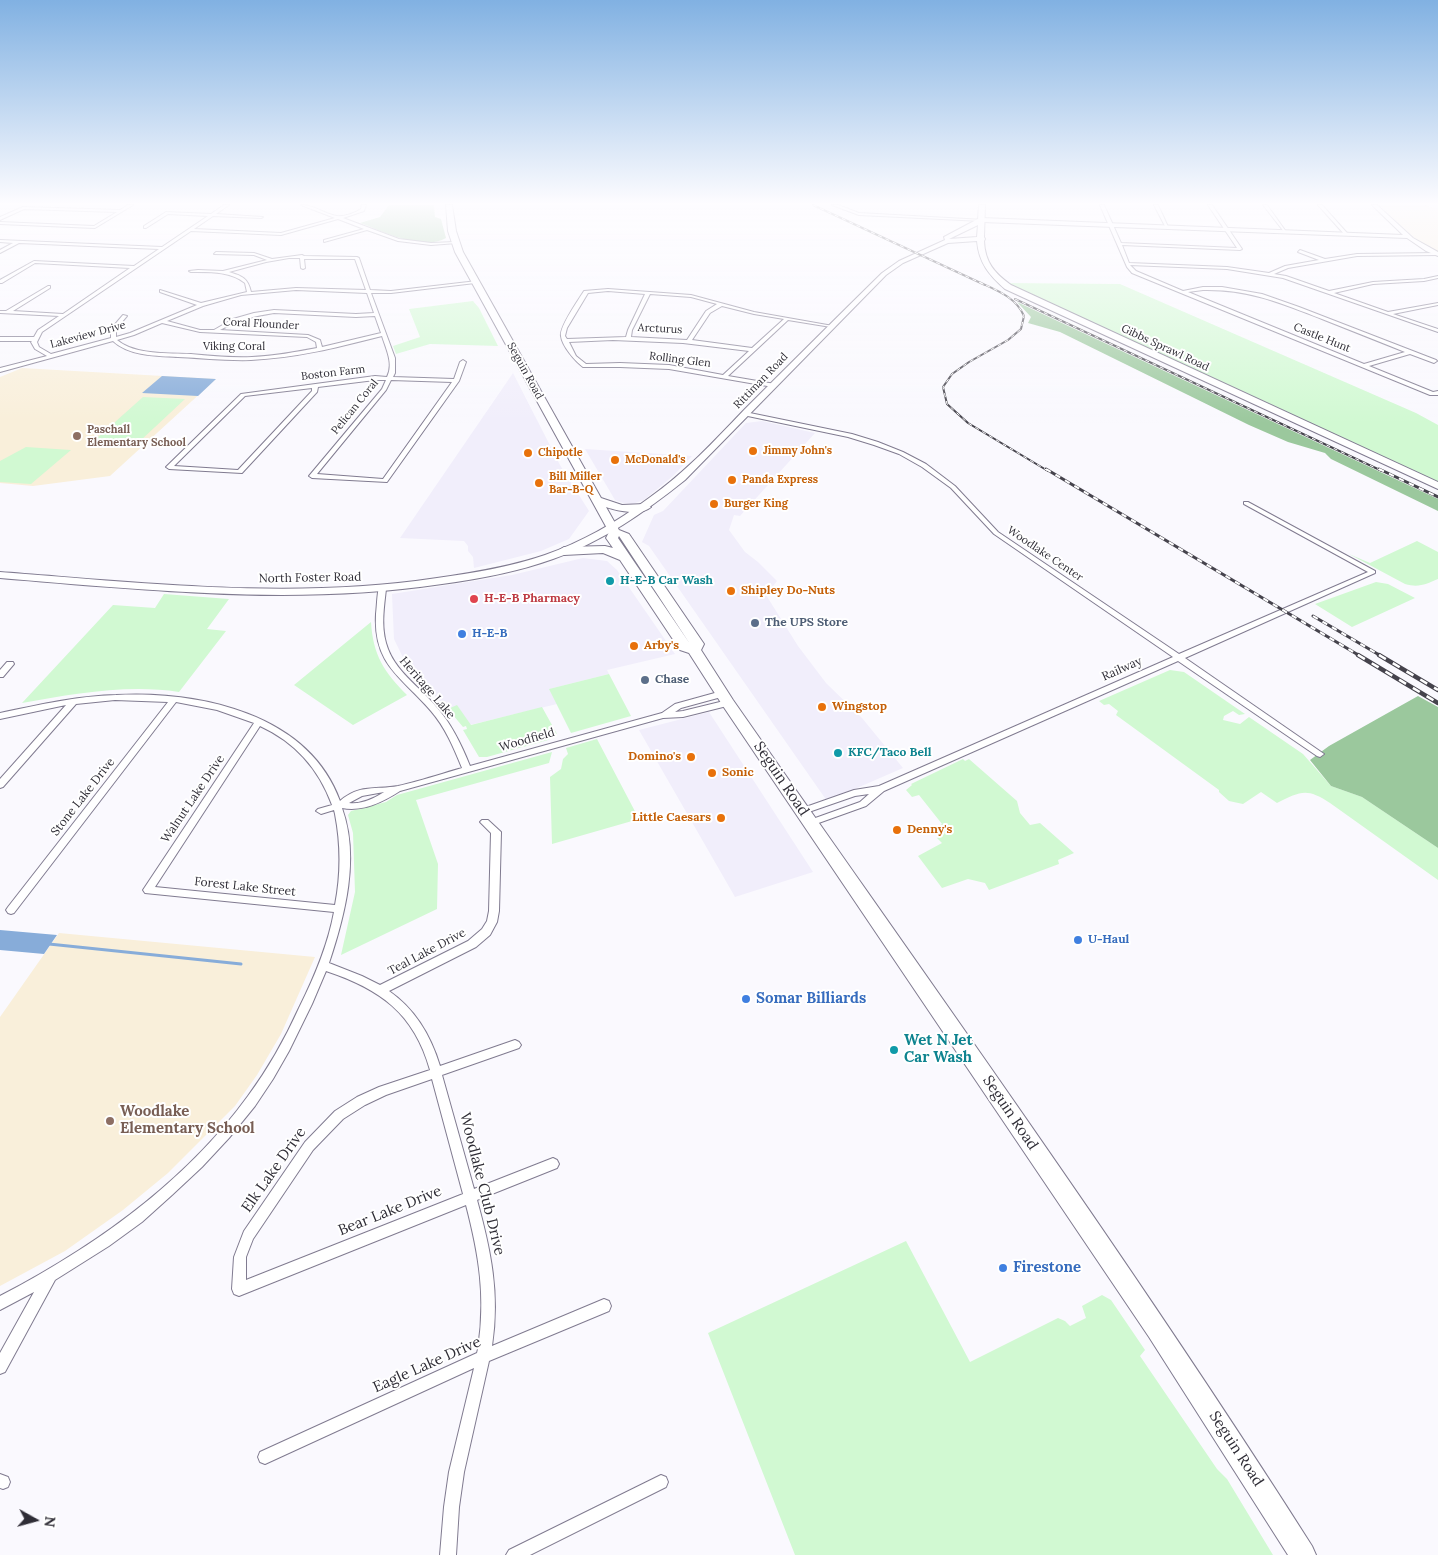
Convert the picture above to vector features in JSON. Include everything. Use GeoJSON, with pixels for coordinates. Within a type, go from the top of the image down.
{"type":"FeatureCollection","features":[{"type":"Feature","properties":{"kind":"main road","name":"Seguin Road"},"geometry":{"type":"LineString","coordinates":[[473,278],[613,529],[623,534],[697,644],[694,650]]}},
{"type":"Feature","properties":{"kind":"main road","name":"Rittiman Road"},"geometry":{"type":"LineString","coordinates":[[613,529],[682,478],[879,278]]}},
{"type":"Feature","properties":{"kind":"main road","name":"Gibbs Sprawl Road"},"geometry":{"type":"LineString","coordinates":[[994,278],[1008,287],[1438,486]]}},
{"type":"Feature","properties":{"kind":"main road"},"geometry":{"type":"LineString","coordinates":[[597,500],[618,507],[645,507]]}},
{"type":"Feature","properties":{"kind":"main road","name":"Seguin Road"},"geometry":{"type":"LineString","coordinates":[[613,529],[612,538],[625,558],[685,647],[694,650],[806,817],[1157,1329],[1238,1450],[1304,1555]]}},
{"type":"Feature","properties":{"kind":"main road","name":"North Foster Road"},"geometry":{"type":"LineString","coordinates":[[0,575],[268,594],[382,590],[519,566],[564,551],[613,529]]}},
{"type":"Feature","properties":{"kind":"main road"},"geometry":{"type":"LineString","coordinates":[[564,551],[605,549],[625,558]]}},
{"type":"Feature","properties":{"kind":"street"},"geometry":{"type":"LineString","coordinates":[[34,339],[40,331],[119,278]]}},
{"type":"Feature","properties":{"kind":"street"},"geometry":{"type":"LineString","coordinates":[[238,278],[244,280],[248,286],[249,293]]}},
{"type":"Feature","properties":{"kind":"street","name":"Pelican Coral"},"geometry":{"type":"LineString","coordinates":[[364,278],[392,358],[391,377],[384,389],[312,476],[385,481]]}},
{"type":"Feature","properties":{"kind":"street","name":"Castle Hunt"},"geometry":{"type":"LineString","coordinates":[[1146,278],[1435,394]]}},
{"type":"Feature","properties":{"kind":"street"},"geometry":{"type":"LineString","coordinates":[[1285,278],[1438,331]]}},
{"type":"Feature","properties":{"kind":"street"},"geometry":{"type":"LineString","coordinates":[[1331,292],[1373,283],[1432,278]]}},
{"type":"Feature","properties":{"kind":"street","name":"Lakeview Drive"},"geometry":{"type":"LineString","coordinates":[[0,370],[114,339],[164,322],[201,305],[249,293],[296,289],[370,292],[400,291],[475,282]]}},
{"type":"Feature","properties":{"kind":"street"},"geometry":{"type":"LineString","coordinates":[[8,312],[48,287]]}},
{"type":"Feature","properties":{"kind":"street"},"geometry":{"type":"LineString","coordinates":[[1183,292],[1216,289],[1259,294],[1434,361]]}},
{"type":"Feature","properties":{"kind":"street"},"geometry":{"type":"LineString","coordinates":[[565,342],[563,336],[564,328],[585,294],[589,291],[608,290],[691,296],[754,313],[831,326]]}},
{"type":"Feature","properties":{"kind":"street"},"geometry":{"type":"LineString","coordinates":[[162,291],[201,305]]}},
{"type":"Feature","properties":{"kind":"street"},"geometry":{"type":"LineString","coordinates":[[628,338],[648,293]]}},
{"type":"Feature","properties":{"kind":"street"},"geometry":{"type":"LineString","coordinates":[[689,341],[708,312],[721,304]]}},
{"type":"Feature","properties":{"kind":"street"},"geometry":{"type":"LineString","coordinates":[[1388,314],[1438,304]]}},
{"type":"Feature","properties":{"kind":"street"},"geometry":{"type":"LineString","coordinates":[[216,331],[241,318],[266,311],[376,314]]}},
{"type":"Feature","properties":{"kind":"street"},"geometry":{"type":"LineString","coordinates":[[0,312],[63,315]]}},
{"type":"Feature","properties":{"kind":"street"},"geometry":{"type":"LineString","coordinates":[[114,339],[112,334],[114,327],[125,316]]}},
{"type":"Feature","properties":{"kind":"street"},"geometry":{"type":"LineString","coordinates":[[725,376],[787,319]]}},
{"type":"Feature","properties":{"kind":"street","name":"Coral Flounder"},"geometry":{"type":"LineString","coordinates":[[164,322],[193,330],[311,337],[318,341],[320,350]]}},
{"type":"Feature","properties":{"kind":"street","name":"Viking Coral"},"geometry":{"type":"LineString","coordinates":[[114,339],[119,345],[126,348],[153,354],[243,359],[320,350],[384,334]]}},
{"type":"Feature","properties":{"kind":"street","name":"Arcturus"},"geometry":{"type":"LineString","coordinates":[[565,342],[628,338],[689,341],[753,350]]}},
{"type":"Feature","properties":{"kind":"street"},"geometry":{"type":"LineString","coordinates":[[0,339],[34,339]]}},
{"type":"Feature","properties":{"kind":"street"},"geometry":{"type":"LineString","coordinates":[[34,339],[38,348],[49,356]]}},
{"type":"Feature","properties":{"kind":"street","name":"Rolling Glen"},"geometry":{"type":"LineString","coordinates":[[565,342],[574,357],[584,366],[669,367],[773,385]]}},
{"type":"Feature","properties":{"kind":"street"},"geometry":{"type":"LineString","coordinates":[[1365,366],[1410,352]]}},
{"type":"Feature","properties":{"kind":"street"},"geometry":{"type":"LineString","coordinates":[[385,481],[456,381],[463,362]]}},
{"type":"Feature","properties":{"kind":"street","name":"Boston Farm"},"geometry":{"type":"LineString","coordinates":[[315,385],[315,391],[240,472],[169,468],[243,395],[315,385],[353,380],[391,377],[456,381]]}},
{"type":"Feature","properties":{"kind":"street","name":"Woodlake Center"},"geometry":{"type":"LineString","coordinates":[[745,414],[856,438],[889,448],[920,463],[947,482],[975,514],[996,533],[1320,754]]}},
{"type":"Feature","properties":{"kind":"street","name":"Railway"},"geometry":{"type":"LineString","coordinates":[[806,817],[854,793],[881,789],[1373,572],[1246,503]]}},
{"type":"Feature","properties":{"kind":"street","name":"Heritage Lake"},"geometry":{"type":"LineString","coordinates":[[382,590],[380,629],[386,654],[401,678],[432,708],[447,726],[467,769]]}},
{"type":"Feature","properties":{"kind":"street"},"geometry":{"type":"LineString","coordinates":[[0,674],[10,664]]}},
{"type":"Feature","properties":{"kind":"street"},"geometry":{"type":"LineString","coordinates":[[0,716],[34,707],[74,701],[131,697],[174,699],[226,709],[259,722],[296,744],[310,758],[332,790],[339,806],[345,854],[344,885],[340,909],[324,966],[274,1068],[252,1100],[226,1133],[160,1199],[120,1230],[50,1277],[0,1303]]}},
{"type":"Feature","properties":{"kind":"street","name":"Woodfield"},"geometry":{"type":"LineString","coordinates":[[321,811],[339,806],[352,807],[380,799],[397,789],[663,715],[683,714],[725,698]]}},
{"type":"Feature","properties":{"kind":"street","name":"Stone Lake Drive"},"geometry":{"type":"LineString","coordinates":[[11,910],[174,699]]}},
{"type":"Feature","properties":{"kind":"street"},"geometry":{"type":"LineString","coordinates":[[0,785],[74,701]]}},
{"type":"Feature","properties":{"kind":"street","name":"Walnut Lake Drive"},"geometry":{"type":"LineString","coordinates":[[148,890],[259,722]]}},
{"type":"Feature","properties":{"kind":"street","name":"Railway"},"geometry":{"type":"LineString","coordinates":[[806,817],[863,804],[881,789]]}},
{"type":"Feature","properties":{"kind":"street","name":"Teal Lake Drive"},"geometry":{"type":"LineString","coordinates":[[382,990],[472,944],[486,932],[492,922],[494,911],[496,832],[485,822]]}},
{"type":"Feature","properties":{"kind":"street","name":"Forest Lake Street"},"geometry":{"type":"LineString","coordinates":[[148,890],[340,909]]}},
{"type":"Feature","properties":{"kind":"street","name":"Woodlake Club Drive"},"geometry":{"type":"LineString","coordinates":[[324,966],[343,972],[382,990],[404,1009],[414,1022],[430,1050],[482,1241],[487,1269],[489,1299],[487,1332],[474,1401],[458,1461],[448,1555]]}},
{"type":"Feature","properties":{"kind":"street","name":"Elk Lake Drive"},"geometry":{"type":"LineString","coordinates":[[238,1289],[240,1257],[248,1235],[320,1133],[339,1115],[360,1101],[515,1045]]}},
{"type":"Feature","properties":{"kind":"street","name":"Bear Lake Drive"},"geometry":{"type":"LineString","coordinates":[[238,1289],[553,1164]]}},
{"type":"Feature","properties":{"kind":"street"},"geometry":{"type":"LineString","coordinates":[[0,1367],[50,1277]]}},
{"type":"Feature","properties":{"kind":"street","name":"Eagle Lake Drive"},"geometry":{"type":"LineString","coordinates":[[265,1457],[482,1357],[604,1306]]}},
{"type":"Feature","properties":{"kind":"street"},"geometry":{"type":"LineString","coordinates":[[514,1555],[661,1482]]}},
{"type":"Feature","properties":{"kind":"shaded area","name":"Paschall Elementary School"},"geometry":{"type":"Polygon","coordinates":[[[22,368],[216,379],[110,476],[33,486],[0,483],[0,377],[22,368]]]}},
{"type":"Feature","properties":{"kind":"shaded area"},"geometry":{"type":"Polygon","coordinates":[[[513,373],[560,465],[589,511],[569,539],[541,551],[474,568],[473,557],[464,541],[400,538],[513,373]]]}},
{"type":"Feature","properties":{"kind":"shaded area"},"geometry":{"type":"Polygon","coordinates":[[[762,421],[815,433],[740,516],[734,515],[729,530],[745,552],[777,581],[766,595],[798,646],[826,683],[862,718],[903,768],[827,801],[649,546],[642,542],[654,515],[663,511],[746,423],[762,421]]]}},
{"type":"Feature","properties":{"kind":"shaded area"},"geometry":{"type":"Polygon","coordinates":[[[585,449],[692,456],[673,476],[644,500],[632,504],[615,500],[585,449]]]}},
{"type":"Feature","properties":{"kind":"shaded area"},"geometry":{"type":"Polygon","coordinates":[[[583,558],[607,561],[617,570],[675,654],[607,670],[609,674],[550,689],[557,704],[470,725],[457,706],[448,709],[410,672],[394,639],[392,594],[512,575],[583,558]]]}},
{"type":"Feature","properties":{"kind":"shaded area"},"geometry":{"type":"Polygon","coordinates":[[[709,712],[813,872],[735,897],[639,730],[709,712]]]}},
{"type":"Feature","properties":{"kind":"shaded area","name":"Woodlake Elementary School"},"geometry":{"type":"Polygon","coordinates":[[[59,933],[315,957],[281,1034],[257,1075],[235,1106],[168,1173],[123,1210],[65,1251],[0,1286],[0,1017],[59,933]]]}},
{"type":"Feature","properties":{"kind":"green space"},"geometry":{"type":"Polygon","coordinates":[[[1008,283],[1120,284],[1416,413],[1438,425],[1438,483],[1008,283]]]}},
{"type":"Feature","properties":{"kind":"green space"},"geometry":{"type":"Polygon","coordinates":[[[473,301],[479,308],[498,346],[430,344],[396,354],[393,346],[420,337],[409,309],[473,301]]]}},
{"type":"Feature","properties":{"kind":"green space"},"geometry":{"type":"Polygon","coordinates":[[[1017,302],[1438,499],[1438,511],[1331,459],[1325,453],[1288,442],[1249,425],[1060,332],[1028,323],[1031,317],[1017,302]]]}},
{"type":"Feature","properties":{"kind":"green space"},"geometry":{"type":"Polygon","coordinates":[[[143,397],[185,399],[140,441],[96,439],[143,397]]]}},
{"type":"Feature","properties":{"kind":"green space"},"geometry":{"type":"Polygon","coordinates":[[[26,447],[71,450],[31,484],[0,482],[0,461],[26,447]]]}},
{"type":"Feature","properties":{"kind":"green space"},"geometry":{"type":"Polygon","coordinates":[[[1417,541],[1438,552],[1438,579],[1422,585],[1405,584],[1349,554],[1370,563],[1417,541]]]}},
{"type":"Feature","properties":{"kind":"green space"},"geometry":{"type":"Polygon","coordinates":[[[1376,582],[1388,584],[1415,598],[1352,627],[1315,604],[1376,582]]]}},
{"type":"Feature","properties":{"kind":"green space"},"geometry":{"type":"Polygon","coordinates":[[[164,594],[229,599],[207,629],[226,631],[179,692],[140,689],[100,691],[22,703],[113,605],[155,608],[164,594]]]}},
{"type":"Feature","properties":{"kind":"green space"},"geometry":{"type":"Polygon","coordinates":[[[371,622],[377,654],[392,679],[407,695],[353,725],[294,685],[371,622]]]}},
{"type":"Feature","properties":{"kind":"green space"},"geometry":{"type":"Polygon","coordinates":[[[1170,670],[1184,672],[1245,714],[1239,715],[1233,711],[1224,716],[1223,720],[1240,724],[1249,717],[1303,754],[1331,786],[1362,797],[1438,848],[1438,880],[1330,803],[1315,795],[1309,793],[1298,794],[1277,803],[1261,792],[1243,804],[1229,801],[1219,790],[1116,715],[1118,711],[1109,704],[1104,705],[1099,701],[1170,670]]]}},
{"type":"Feature","properties":{"kind":"green space"},"geometry":{"type":"Polygon","coordinates":[[[609,674],[631,716],[571,733],[549,689],[609,674]]]}},
{"type":"Feature","properties":{"kind":"green space"},"geometry":{"type":"Polygon","coordinates":[[[1418,696],[1438,707],[1438,848],[1362,797],[1331,786],[1310,760],[1329,746],[1418,696]]]}},
{"type":"Feature","properties":{"kind":"green space"},"geometry":{"type":"Polygon","coordinates":[[[457,705],[471,725],[542,707],[557,734],[548,740],[487,757],[479,757],[463,730],[467,729],[466,726],[463,727],[448,709],[457,705]]]}},
{"type":"Feature","properties":{"kind":"green space"},"geometry":{"type":"Polygon","coordinates":[[[597,739],[639,819],[552,844],[550,777],[561,769],[563,759],[568,754],[566,748],[597,739]]]}},
{"type":"Feature","properties":{"kind":"green space"},"geometry":{"type":"Polygon","coordinates":[[[552,752],[549,763],[416,800],[438,864],[437,909],[341,955],[355,892],[353,833],[348,815],[351,811],[386,802],[397,795],[552,752]]]}},
{"type":"Feature","properties":{"kind":"green space"},"geometry":{"type":"Polygon","coordinates":[[[963,759],[965,761],[969,759],[1017,801],[1020,813],[1030,825],[1040,823],[1074,853],[1058,860],[1059,864],[989,890],[985,883],[968,879],[942,888],[918,856],[942,843],[937,838],[945,833],[942,828],[937,829],[937,827],[942,824],[919,795],[912,797],[906,790],[911,784],[963,759]]]}},
{"type":"Feature","properties":{"kind":"green space"},"geometry":{"type":"Polygon","coordinates":[[[906,1241],[970,1362],[1058,1318],[1070,1326],[1086,1318],[1082,1306],[1102,1295],[1111,1300],[1145,1350],[1140,1356],[1217,1469],[1227,1479],[1273,1555],[795,1555],[708,1333],[906,1241]]]}},
{"type":"Feature","properties":{"kind":"water"},"geometry":{"type":"Polygon","coordinates":[[[162,376],[216,379],[198,396],[142,393],[162,376]]]}},
{"type":"Feature","properties":{"kind":"water"},"geometry":{"type":"Polygon","coordinates":[[[0,930],[57,935],[44,954],[0,950],[0,930]]]}},
{"type":"Feature","properties":{"kind":"waterway"},"geometry":{"type":"LineString","coordinates":[[49,944],[241,964]]}},
{"type":"Feature","properties":{"kind":"railway"},"geometry":{"type":"LineString","coordinates":[[969,278],[985,285]]}},
{"type":"Feature","properties":{"kind":"railway"},"geometry":{"type":"LineString","coordinates":[[979,282],[1005,295],[1016,304],[1024,316],[1021,329],[1008,340],[952,374],[943,387],[947,404],[968,423],[1048,471]]}},
{"type":"Feature","properties":{"kind":"railway"},"geometry":{"type":"LineString","coordinates":[[1015,299],[1382,471]]}},
{"type":"Feature","properties":{"kind":"railway"},"geometry":{"type":"LineString","coordinates":[[1046,469],[1360,656]]}},
{"type":"Feature","properties":{"kind":"railway"},"geometry":{"type":"LineString","coordinates":[[1379,469],[1438,497]]}},
{"type":"Feature","properties":{"kind":"railway"},"geometry":{"type":"LineString","coordinates":[[1313,616],[1381,656]]}},
{"type":"Feature","properties":{"kind":"railway"},"geometry":{"type":"LineString","coordinates":[[1358,655],[1438,703]]}},
{"type":"Feature","properties":{"kind":"railway"},"geometry":{"type":"LineString","coordinates":[[1379,655],[1438,690]]}},
{"type":"Feature","properties":{"kind":"place","name":"Paschall Elementary School"},"geometry":{"type":"Point","coordinates":[77,436]}},
{"type":"Feature","properties":{"kind":"place","name":"Jimmy John's"},"geometry":{"type":"Point","coordinates":[753,451]}},
{"type":"Feature","properties":{"kind":"place","name":"Chipotle"},"geometry":{"type":"Point","coordinates":[528,453]}},
{"type":"Feature","properties":{"kind":"place","name":"McDonald's"},"geometry":{"type":"Point","coordinates":[615,460]}},
{"type":"Feature","properties":{"kind":"place","name":"Panda Express"},"geometry":{"type":"Point","coordinates":[732,480]}},
{"type":"Feature","properties":{"kind":"place","name":"Bill Miller Bar-B-Q"},"geometry":{"type":"Point","coordinates":[539,483]}},
{"type":"Feature","properties":{"kind":"place","name":"Burger King"},"geometry":{"type":"Point","coordinates":[714,504]}},
{"type":"Feature","properties":{"kind":"place","name":"H-E-B Car Wash"},"geometry":{"type":"Point","coordinates":[610,581]}},
{"type":"Feature","properties":{"kind":"place","name":"Shipley Do-Nuts"},"geometry":{"type":"Point","coordinates":[731,591]}},
{"type":"Feature","properties":{"kind":"place","name":"H-E-B Pharmacy"},"geometry":{"type":"Point","coordinates":[474,599]}},
{"type":"Feature","properties":{"kind":"place","name":"The UPS Store"},"geometry":{"type":"Point","coordinates":[755,623]}},
{"type":"Feature","properties":{"kind":"place","name":"H-E-B"},"geometry":{"type":"Point","coordinates":[462,634]}},
{"type":"Feature","properties":{"kind":"place","name":"Arby's"},"geometry":{"type":"Point","coordinates":[634,646]}},
{"type":"Feature","properties":{"kind":"place","name":"Chase"},"geometry":{"type":"Point","coordinates":[645,680]}},
{"type":"Feature","properties":{"kind":"place","name":"Wingstop"},"geometry":{"type":"Point","coordinates":[822,707]}},
{"type":"Feature","properties":{"kind":"place","name":"KFC/Taco Bell"},"geometry":{"type":"Point","coordinates":[838,753]}},
{"type":"Feature","properties":{"kind":"place","name":"Domino's"},"geometry":{"type":"Point","coordinates":[691,757]}},
{"type":"Feature","properties":{"kind":"place","name":"Sonic"},"geometry":{"type":"Point","coordinates":[712,773]}},
{"type":"Feature","properties":{"kind":"place","name":"Little Caesars"},"geometry":{"type":"Point","coordinates":[721,818]}},
{"type":"Feature","properties":{"kind":"place","name":"Denny's"},"geometry":{"type":"Point","coordinates":[897,830]}},
{"type":"Feature","properties":{"kind":"place","name":"U-Haul"},"geometry":{"type":"Point","coordinates":[1078,940]}},
{"type":"Feature","properties":{"kind":"place","name":"Somar Billiards"},"geometry":{"type":"Point","coordinates":[746,999]}},
{"type":"Feature","properties":{"kind":"place","name":"Wet N Jet Car Wash"},"geometry":{"type":"Point","coordinates":[894,1050]}},
{"type":"Feature","properties":{"kind":"place","name":"Woodlake Elementary School"},"geometry":{"type":"Point","coordinates":[110,1121]}},
{"type":"Feature","properties":{"kind":"place","name":"Firestone"},"geometry":{"type":"Point","coordinates":[1003,1268]}}]}
